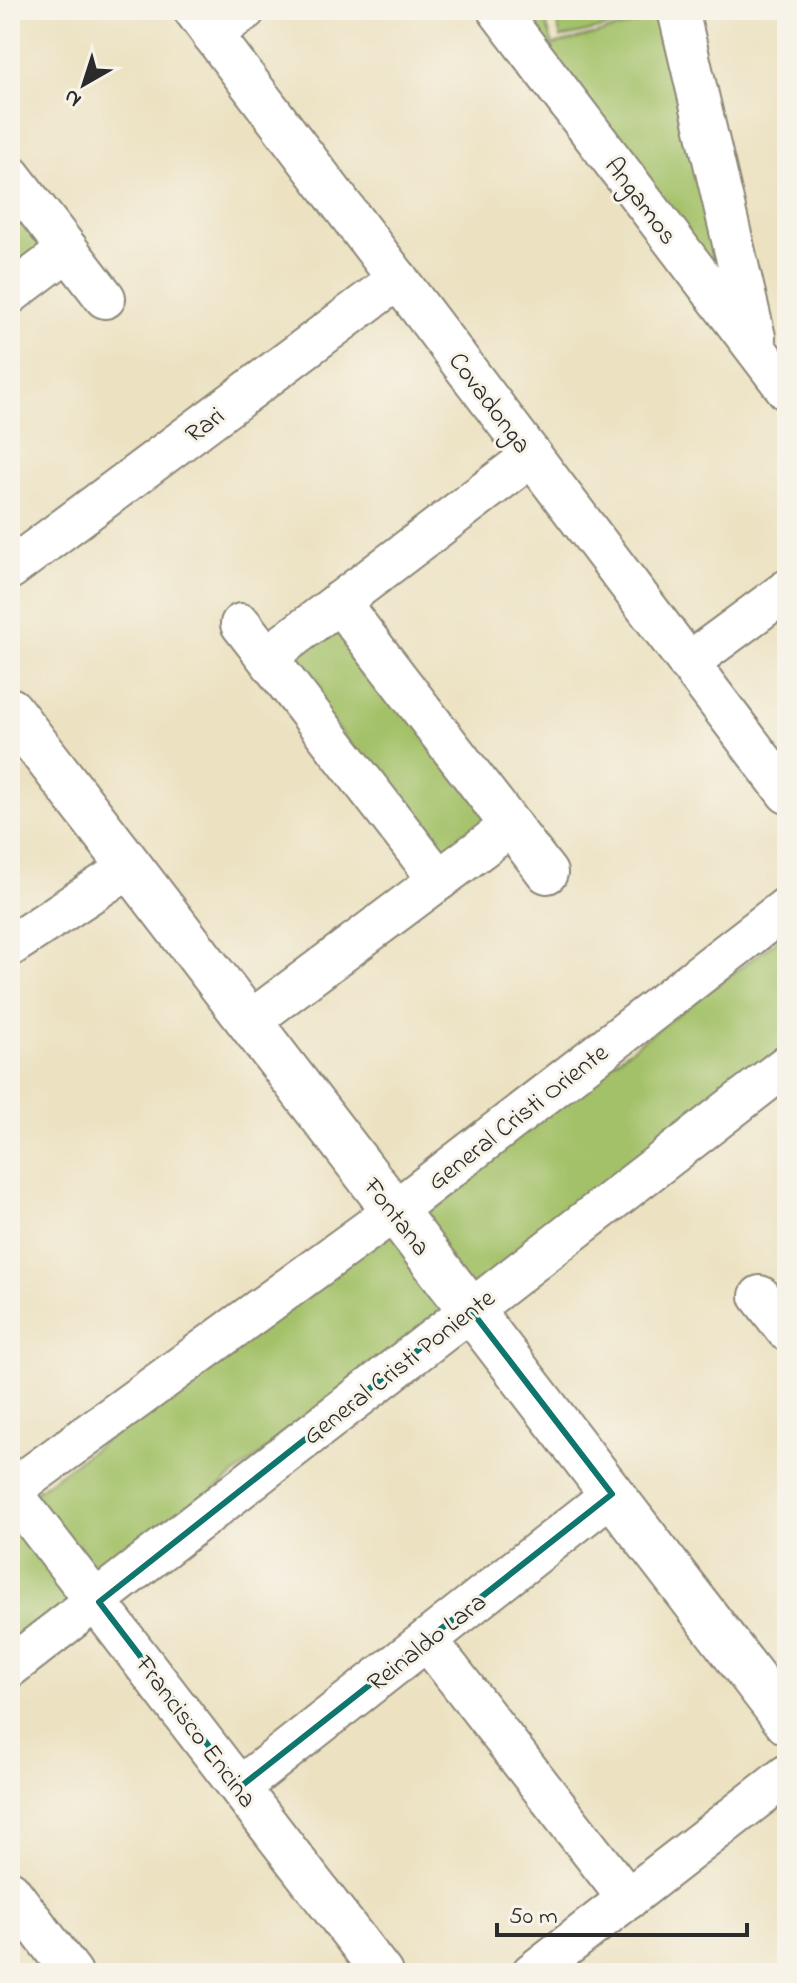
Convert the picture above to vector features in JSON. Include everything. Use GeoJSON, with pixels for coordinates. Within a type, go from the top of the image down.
{"type":"FeatureCollection","features":[{"type":"Feature","properties":{"kind":"street"},"geometry":{"type":"LineString","coordinates":[[203,22],[245,10]]}},
{"type":"Feature","properties":{"kind":"street","name":"Angamos"},"geometry":{"type":"LineString","coordinates":[[498,10],[787,390]]}},
{"type":"Feature","properties":{"kind":"street"},"geometry":{"type":"LineString","coordinates":[[678,10],[759,353]]}},
{"type":"Feature","properties":{"kind":"street","name":"Covadonga"},"geometry":{"type":"LineString","coordinates":[[203,22],[787,793]]}},
{"type":"Feature","properties":{"kind":"street"},"geometry":{"type":"LineString","coordinates":[[10,175],[105,298]]}},
{"type":"Feature","properties":{"kind":"street"},"geometry":{"type":"LineString","coordinates":[[10,294],[68,250]]}},
{"type":"Feature","properties":{"kind":"street","name":"Rari"},"geometry":{"type":"LineString","coordinates":[[10,569],[398,279]]}},
{"type":"Feature","properties":{"kind":"street"},"geometry":{"type":"LineString","coordinates":[[267,657],[532,456]]}},
{"type":"Feature","properties":{"kind":"street"},"geometry":{"type":"LineString","coordinates":[[688,663],[787,590]]}},
{"type":"Feature","properties":{"kind":"street"},"geometry":{"type":"LineString","coordinates":[[339,602],[547,873]]}},
{"type":"Feature","properties":{"kind":"street"},"geometry":{"type":"LineString","coordinates":[[241,624],[439,880]]}},
{"type":"Feature","properties":{"kind":"street","name":"Fontana"},"geometry":{"type":"LineString","coordinates":[[10,710],[787,1722]]}},
{"type":"Feature","properties":{"kind":"street"},"geometry":{"type":"LineString","coordinates":[[249,1022],[511,826]]}},
{"type":"Feature","properties":{"kind":"street"},"geometry":{"type":"LineString","coordinates":[[10,946],[130,867]]}},
{"type":"Feature","properties":{"kind":"street","name":"General Cristi Oriente"},"geometry":{"type":"LineString","coordinates":[[10,1490],[393,1212],[787,907]]}},
{"type":"Feature","properties":{"kind":"street","name":"General Cristi Poniente"},"geometry":{"type":"LineString","coordinates":[[10,1667],[99,1602],[470,1309],[787,1065]]}},
{"type":"Feature","properties":{"kind":"street"},"geometry":{"type":"LineString","coordinates":[[760,1296],[787,1331]]}},
{"type":"Feature","properties":{"kind":"street","name":"Francisco Encina"},"geometry":{"type":"LineString","coordinates":[[10,1490],[382,1973]]}},
{"type":"Feature","properties":{"kind":"street","name":"Reinaldo Lara"},"geometry":{"type":"LineString","coordinates":[[240,1787],[612,1494]]}},
{"type":"Feature","properties":{"kind":"street"},"geometry":{"type":"LineString","coordinates":[[427,1640],[628,1899]]}},
{"type":"Feature","properties":{"kind":"street"},"geometry":{"type":"LineString","coordinates":[[532,1973],[787,1775]]}},
{"type":"Feature","properties":{"kind":"street"},"geometry":{"type":"LineString","coordinates":[[10,1891],[72,1973]]}},
{"type":"Feature","properties":{"kind":"highlighted area"},"geometry":{"type":"Polygon","coordinates":[[[470,1309],[612,1494],[240,1787],[99,1602],[470,1309]]]}},
{"type":"Feature","properties":{"kind":"green space"},"geometry":{"type":"Polygon","coordinates":[[[508,10],[542,10],[553,45],[667,16],[740,317],[508,10]]]}},
{"type":"Feature","properties":{"kind":"green space"},"geometry":{"type":"Polygon","coordinates":[[[553,10],[652,10],[654,16],[561,38],[553,10]]]}},
{"type":"Feature","properties":{"kind":"green space"},"geometry":{"type":"Polygon","coordinates":[[[10,199],[50,252],[10,280],[10,199]]]}},
{"type":"Feature","properties":{"kind":"green space"},"geometry":{"type":"Polygon","coordinates":[[[338,619],[493,822],[439,862],[283,657],[338,619]]]}},
{"type":"Feature","properties":{"kind":"green space"},"geometry":{"type":"Polygon","coordinates":[[[787,933],[787,1048],[10,1648],[10,1511],[787,933]]]}}]}
